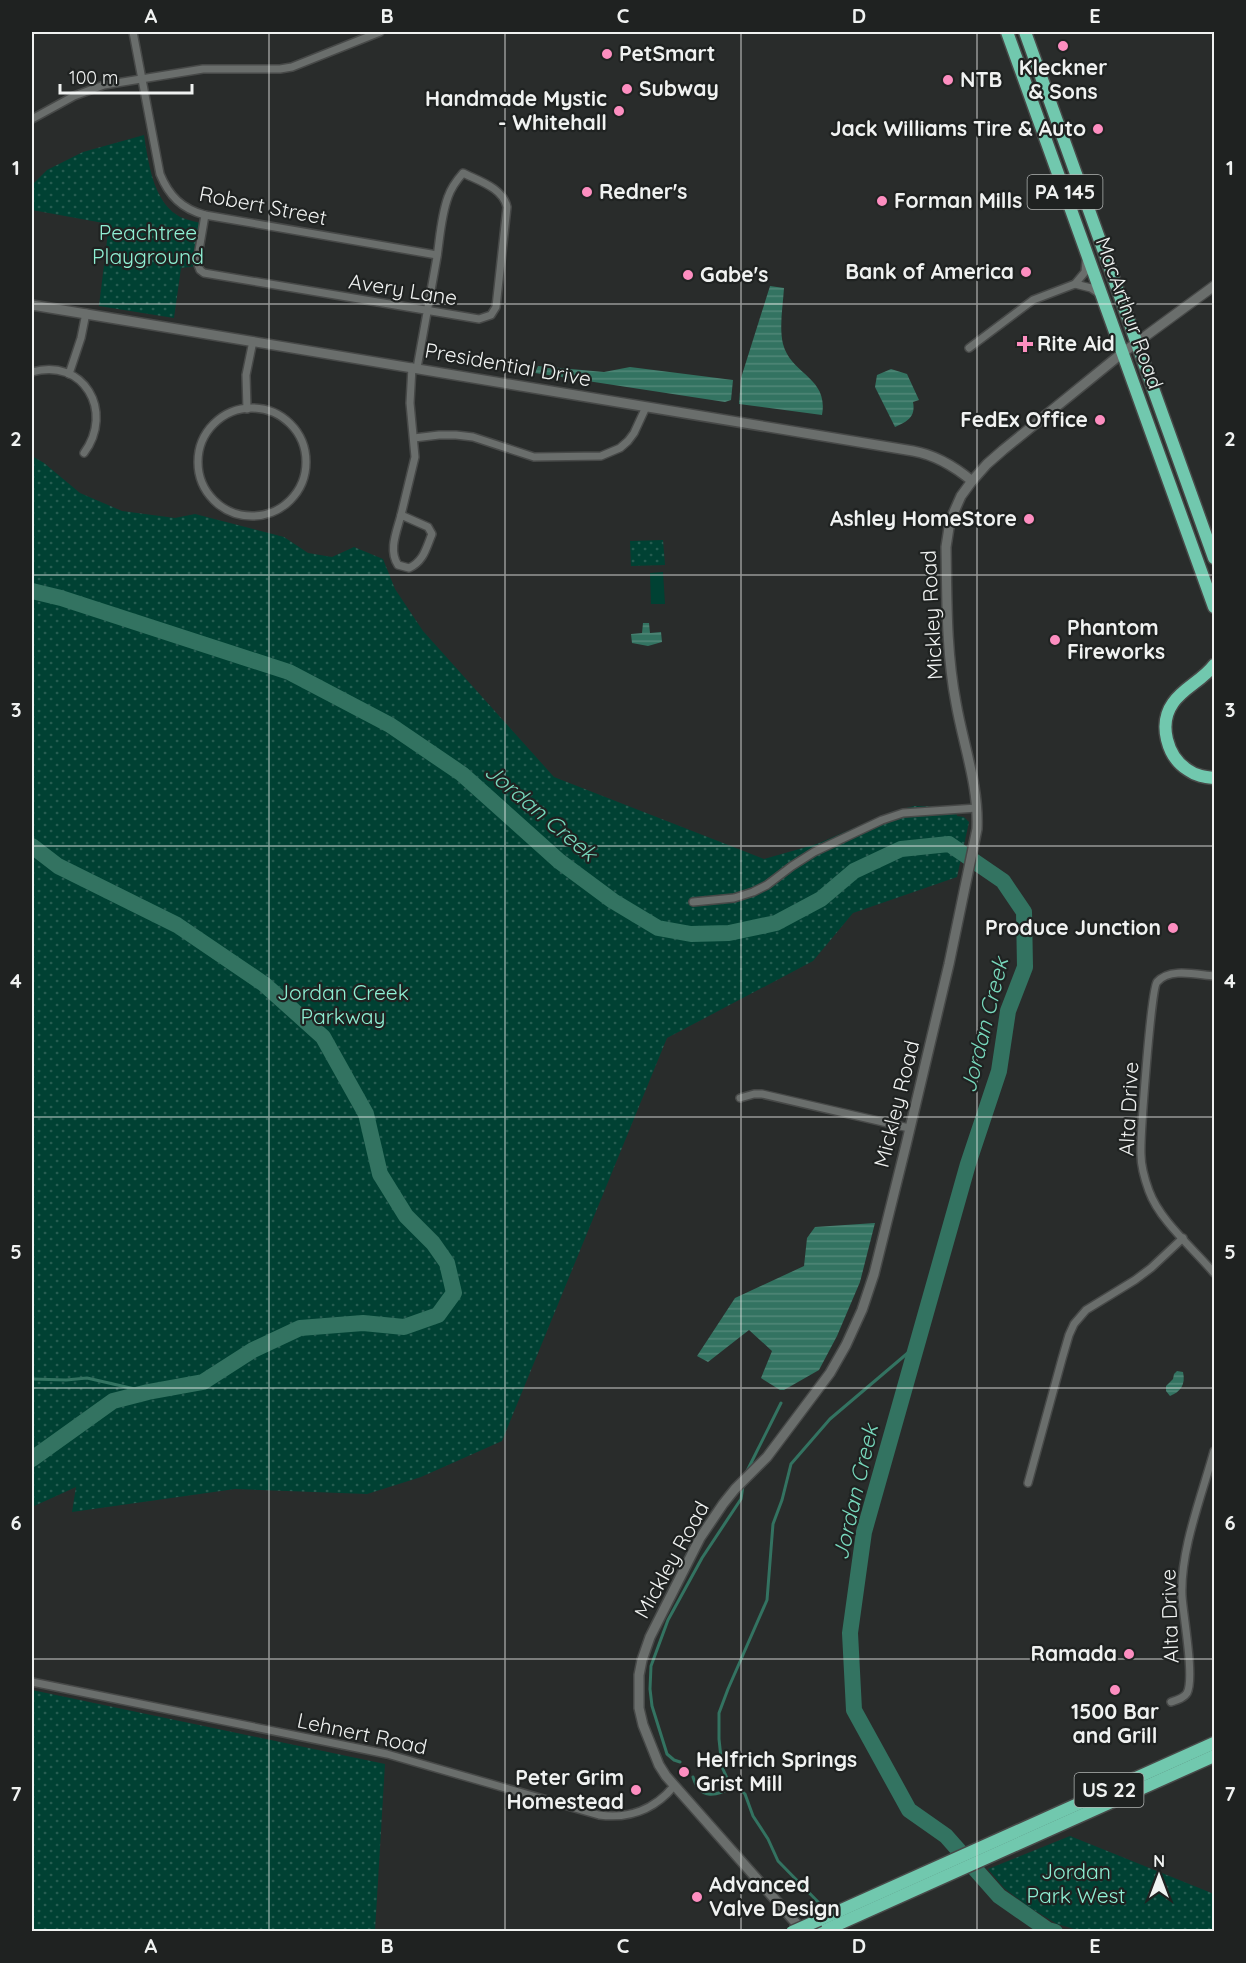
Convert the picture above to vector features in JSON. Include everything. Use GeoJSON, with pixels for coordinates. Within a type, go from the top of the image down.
{"type":"FeatureCollection","features":[{"type":"Feature","properties":{"kind":"highway","name":"MacArthur Road"},"geometry":{"type":"LineString","coordinates":[[1006,32],[1215,607]]}},
{"type":"Feature","properties":{"kind":"highway","name":"MacArthur Road"},"geometry":{"type":"LineString","coordinates":[[1025,32],[1215,558]]}},
{"type":"Feature","properties":{"kind":"highway"},"geometry":{"type":"LineString","coordinates":[[1215,665],[1173,703],[1168,710],[1165,728],[1166,737],[1179,764],[1195,774],[1215,778]]}},
{"type":"Feature","properties":{"kind":"highway","name":"US 22"},"geometry":{"type":"LineString","coordinates":[[792,1932],[822,1927],[1029,1832],[1215,1741]]}},
{"type":"Feature","properties":{"kind":"highway","name":"US 22"},"geometry":{"type":"LineString","coordinates":[[1029,1832],[1118,1799],[1215,1756]]}},
{"type":"Feature","properties":{"kind":"highway"},"geometry":{"type":"LineString","coordinates":[[1118,1799],[1215,1763]]}},
{"type":"Feature","properties":{"kind":"street","name":"Robert Street"},"geometry":{"type":"LineString","coordinates":[[133,32],[160,174],[169,192],[185,207],[205,215],[437,255]]}},
{"type":"Feature","properties":{"kind":"street"},"geometry":{"type":"LineString","coordinates":[[32,119],[88,89],[203,69],[292,67],[380,32]]}},
{"type":"Feature","properties":{"kind":"street","name":"Avery Lane"},"geometry":{"type":"LineString","coordinates":[[205,215],[197,262],[204,273],[479,319],[491,315],[496,307],[507,207],[499,191],[463,173],[447,199],[437,255]]}},
{"type":"Feature","properties":{"kind":"street"},"geometry":{"type":"LineString","coordinates":[[969,348],[1032,300],[1075,284],[1085,272],[1087,253]]}},
{"type":"Feature","properties":{"kind":"street"},"geometry":{"type":"LineString","coordinates":[[401,515],[428,527],[432,534],[423,558],[409,568],[402,568],[398,565],[393,552],[393,543],[413,469],[414,438],[410,403],[437,255]]}},
{"type":"Feature","properties":{"kind":"street"},"geometry":{"type":"LineString","coordinates":[[1075,284],[1091,288],[1103,297]]}},
{"type":"Feature","properties":{"kind":"street","name":"Mickley Road"},"geometry":{"type":"LineString","coordinates":[[804,1932],[674,1786],[659,1765],[643,1725],[638,1691],[642,1659],[655,1626],[700,1538],[717,1512],[735,1489],[767,1457],[830,1373],[854,1328],[874,1274],[977,829],[977,808],[955,702],[950,666],[946,547],[954,510],[972,481],[1002,450],[1137,342],[1215,286]]}},
{"type":"Feature","properties":{"kind":"street","name":"Presidential Drive"},"geometry":{"type":"LineString","coordinates":[[32,305],[920,452],[948,463],[972,481]]}},
{"type":"Feature","properties":{"kind":"street"},"geometry":{"type":"LineString","coordinates":[[69,374],[86,314]]}},
{"type":"Feature","properties":{"kind":"street"},"geometry":{"type":"LineString","coordinates":[[247,409],[246,375],[253,341]]}},
{"type":"Feature","properties":{"kind":"street"},"geometry":{"type":"LineString","coordinates":[[32,372],[48,369],[69,374],[83,384],[89,392],[97,411],[96,432],[84,453]]}},
{"type":"Feature","properties":{"kind":"street"},"geometry":{"type":"LineString","coordinates":[[414,438],[439,435],[473,437],[534,457],[601,456],[620,448],[628,441],[646,407]]}},
{"type":"Feature","properties":{"kind":"street"},"geometry":{"type":"LineString","coordinates":[[247,409],[267,410],[285,419],[300,435],[307,456],[305,476],[296,494],[281,507],[262,514],[238,513],[218,504],[204,487],[198,468],[199,448],[209,429],[226,415],[247,409]]}},
{"type":"Feature","properties":{"kind":"street"},"geometry":{"type":"LineString","coordinates":[[693,902],[734,898],[753,892],[767,885],[814,852],[882,820],[903,813],[977,808]]}},
{"type":"Feature","properties":{"kind":"street","name":"Alta Drive"},"geometry":{"type":"LineString","coordinates":[[1215,976],[1173,974],[1157,982],[1154,988],[1141,1156],[1149,1193],[1164,1217],[1215,1273]]}},
{"type":"Feature","properties":{"kind":"street"},"geometry":{"type":"LineString","coordinates":[[740,1098],[762,1094],[909,1128]]}},
{"type":"Feature","properties":{"kind":"street"},"geometry":{"type":"LineString","coordinates":[[1028,1483],[1062,1359],[1074,1324],[1086,1310],[1146,1272],[1183,1238]]}},
{"type":"Feature","properties":{"kind":"street","name":"Alta Drive"},"geometry":{"type":"LineString","coordinates":[[1172,1702],[1183,1698],[1188,1691],[1189,1674],[1182,1596],[1183,1566],[1215,1451]]}},
{"type":"Feature","properties":{"kind":"street","name":"Lehnert Road"},"geometry":{"type":"LineString","coordinates":[[32,1682],[387,1754],[599,1815],[621,1816],[645,1810],[666,1796],[674,1786]]}},
{"type":"Feature","properties":{"kind":"green space","name":"Peachtree Playground"},"geometry":{"type":"Polygon","coordinates":[[[144,135],[153,179],[162,200],[180,217],[203,224],[197,266],[181,268],[174,318],[99,306],[109,224],[32,210],[32,185],[47,170],[83,152],[144,135]]]}},
{"type":"Feature","properties":{"kind":"green space","name":"Jordan Creek Parkway"},"geometry":{"type":"Polygon","coordinates":[[[32,456],[80,493],[122,511],[175,518],[195,514],[284,537],[308,553],[332,557],[354,547],[383,559],[395,589],[423,631],[554,777],[764,859],[817,844],[891,812],[914,806],[955,806],[957,816],[964,817],[969,822],[957,877],[853,913],[813,961],[667,1038],[502,1441],[421,1477],[367,1494],[235,1489],[72,1512],[76,1487],[32,1507],[32,456]]]}},
{"type":"Feature","properties":{"kind":"green space"},"geometry":{"type":"Polygon","coordinates":[[[663,540],[665,565],[631,566],[630,541],[663,540]]]}},
{"type":"Feature","properties":{"kind":"green space"},"geometry":{"type":"Polygon","coordinates":[[[663,572],[665,604],[651,604],[650,573],[663,572]]]}},
{"type":"Feature","properties":{"kind":"green space"},"geometry":{"type":"Polygon","coordinates":[[[32,1690],[385,1764],[375,1931],[32,1931],[32,1690]]]}},
{"type":"Feature","properties":{"kind":"green space","name":"Jordan Park West"},"geometry":{"type":"Polygon","coordinates":[[[1070,1836],[1214,1894],[1214,1931],[1081,1931],[1057,1924],[1029,1907],[1004,1888],[988,1869],[1070,1836]]]}},
{"type":"Feature","properties":{"kind":"shaded area"},"geometry":{"type":"Polygon","coordinates":[[[770,286],[784,288],[781,323],[783,344],[793,363],[820,392],[823,402],[822,415],[739,404],[741,378],[770,286]]]}},
{"type":"Feature","properties":{"kind":"shaded area"},"geometry":{"type":"Polygon","coordinates":[[[538,366],[604,372],[630,367],[733,380],[731,400],[725,402],[535,373],[538,366]]]}},
{"type":"Feature","properties":{"kind":"shaded area"},"geometry":{"type":"Polygon","coordinates":[[[891,369],[907,374],[919,400],[913,402],[914,407],[910,418],[895,427],[875,387],[877,375],[891,369]]]}},
{"type":"Feature","properties":{"kind":"shaded area"},"geometry":{"type":"Polygon","coordinates":[[[643,623],[649,623],[650,633],[661,632],[662,642],[648,646],[632,643],[631,634],[642,633],[643,623]]]}},
{"type":"Feature","properties":{"kind":"shaded area"},"geometry":{"type":"Polygon","coordinates":[[[875,1223],[860,1282],[837,1336],[819,1370],[784,1390],[780,1390],[761,1378],[772,1351],[749,1330],[708,1362],[697,1356],[735,1298],[804,1266],[807,1238],[815,1227],[875,1223]]]}},
{"type":"Feature","properties":{"kind":"shaded area"},"geometry":{"type":"Polygon","coordinates":[[[1177,1371],[1183,1372],[1183,1384],[1177,1392],[1170,1396],[1166,1391],[1166,1386],[1177,1371]]]}},
{"type":"Feature","properties":{"kind":"waterway","name":"Jordan Creek"},"geometry":{"type":"LineString","coordinates":[[32,591],[61,598],[289,672],[390,725],[462,774],[559,861],[613,901],[658,928],[691,934],[729,933],[776,923],[821,899],[854,871],[901,849],[949,844],[1003,881],[1024,912],[1025,967],[1008,1011],[999,1071],[968,1164],[864,1532],[850,1633],[854,1710],[909,1810],[946,1836],[999,1896],[1048,1930],[1055,1932]]}},
{"type":"Feature","properties":{"kind":"waterway","name":"Jordan Creek"},"geometry":{"type":"LineString","coordinates":[[32,846],[58,866],[177,925],[264,984],[323,1037],[366,1114],[380,1174],[406,1216],[433,1243],[447,1263],[454,1293],[438,1315],[404,1327],[363,1323],[300,1328],[253,1350],[203,1382],[113,1401],[32,1459]]}},
{"type":"Feature","properties":{"kind":"waterway"},"geometry":{"type":"LineString","coordinates":[[823,1907],[778,1861],[768,1839],[753,1816],[745,1794],[727,1778],[722,1767],[719,1713],[767,1600],[773,1524],[791,1464],[830,1419],[916,1346]]}},
{"type":"Feature","properties":{"kind":"waterway","name":"Jordan Creek"},"geometry":{"type":"LineString","coordinates":[[32,1379],[87,1378],[148,1392]]}},
{"type":"Feature","properties":{"kind":"waterway"},"geometry":{"type":"LineString","coordinates":[[746,1473],[781,1403]]}},
{"type":"Feature","properties":{"kind":"waterway"},"geometry":{"type":"LineString","coordinates":[[680,1762],[667,1754],[652,1706],[651,1666],[668,1620],[702,1558],[741,1499],[743,1486]]}},
{"type":"Feature","properties":{"kind":"waterway"},"geometry":{"type":"LineString","coordinates":[[693,1777],[696,1785],[705,1793],[716,1794],[735,1786]]}},
{"type":"Feature","properties":{"kind":"waterway"},"geometry":{"type":"LineString","coordinates":[[1014,1932],[1048,1930]]}},
{"type":"Feature","properties":{"kind":"place","name":"Kleckner & Sons"},"geometry":{"type":"Point","coordinates":[1063,46]}},
{"type":"Feature","properties":{"kind":"place","name":"PetSmart"},"geometry":{"type":"Point","coordinates":[607,54]}},
{"type":"Feature","properties":{"kind":"place","name":"NTB"},"geometry":{"type":"Point","coordinates":[948,80]}},
{"type":"Feature","properties":{"kind":"place","name":"Subway"},"geometry":{"type":"Point","coordinates":[627,89]}},
{"type":"Feature","properties":{"kind":"place","name":"Handmade Mystic - Whitehall"},"geometry":{"type":"Point","coordinates":[619,111]}},
{"type":"Feature","properties":{"kind":"place","name":"Jack Williams Tire & Auto"},"geometry":{"type":"Point","coordinates":[1098,129]}},
{"type":"Feature","properties":{"kind":"place","name":"Redner's"},"geometry":{"type":"Point","coordinates":[587,192]}},
{"type":"Feature","properties":{"kind":"place","name":"Forman Mills"},"geometry":{"type":"Point","coordinates":[882,201]}},
{"type":"Feature","properties":{"kind":"place","name":"Bank of America"},"geometry":{"type":"Point","coordinates":[1026,272]}},
{"type":"Feature","properties":{"kind":"place","name":"Gabe's"},"geometry":{"type":"Point","coordinates":[688,275]}},
{"type":"Feature","properties":{"kind":"place","name":"Rite Aid"},"geometry":{"type":"Point","coordinates":[1025,344]}},
{"type":"Feature","properties":{"kind":"place","name":"FedEx Office"},"geometry":{"type":"Point","coordinates":[1100,420]}},
{"type":"Feature","properties":{"kind":"place","name":"Ashley HomeStore"},"geometry":{"type":"Point","coordinates":[1029,519]}},
{"type":"Feature","properties":{"kind":"place","name":"Phantom Fireworks"},"geometry":{"type":"Point","coordinates":[1055,640]}},
{"type":"Feature","properties":{"kind":"place","name":"Produce Junction"},"geometry":{"type":"Point","coordinates":[1173,928]}},
{"type":"Feature","properties":{"kind":"place","name":"Ramada"},"geometry":{"type":"Point","coordinates":[1129,1654]}},
{"type":"Feature","properties":{"kind":"place","name":"1500 Bar and Grill"},"geometry":{"type":"Point","coordinates":[1115,1690]}},
{"type":"Feature","properties":{"kind":"place","name":"Helfrich Springs Grist Mill"},"geometry":{"type":"Point","coordinates":[684,1772]}},
{"type":"Feature","properties":{"kind":"place","name":"Peter Grim Homestead"},"geometry":{"type":"Point","coordinates":[636,1790]}},
{"type":"Feature","properties":{"kind":"place","name":"Advanced Valve Design"},"geometry":{"type":"Point","coordinates":[697,1897]}}]}
